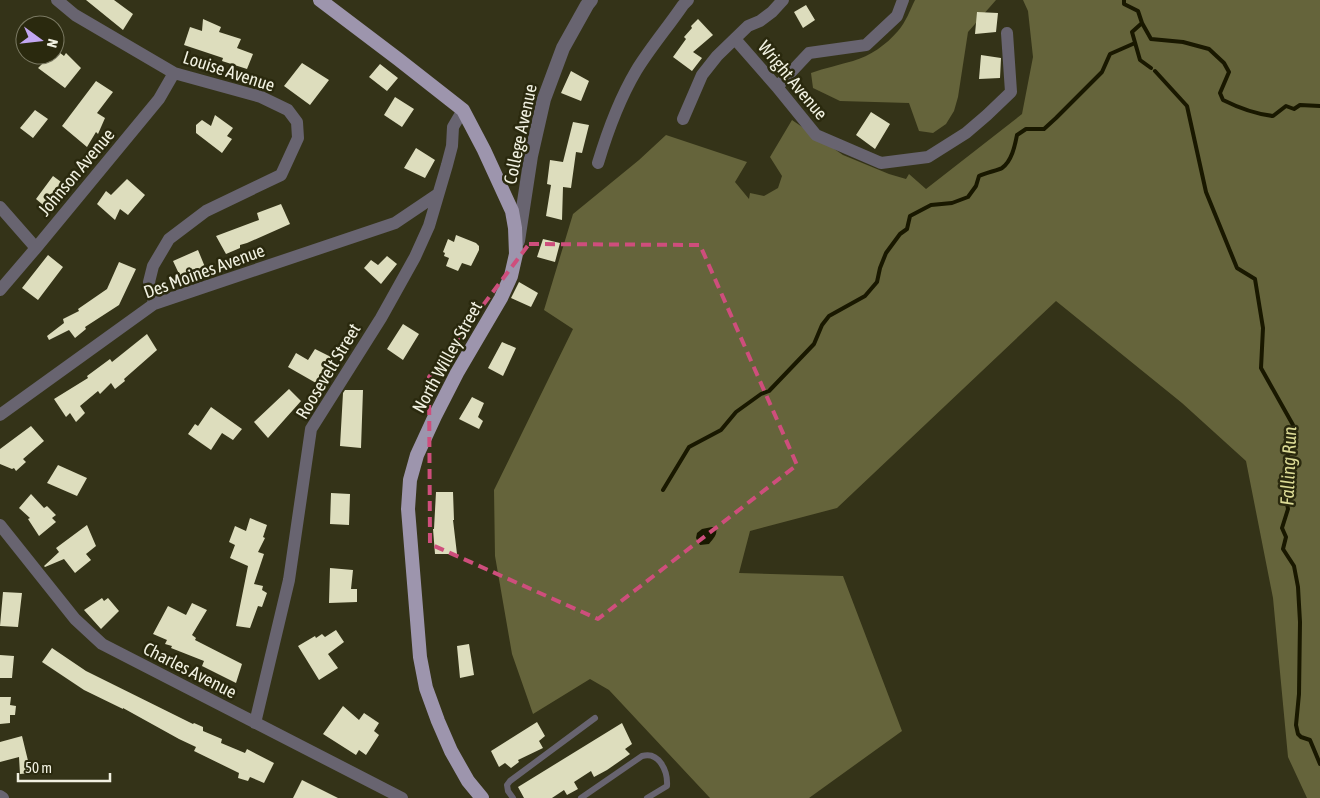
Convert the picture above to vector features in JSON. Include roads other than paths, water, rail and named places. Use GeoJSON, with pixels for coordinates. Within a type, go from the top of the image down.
{"type":"FeatureCollection","features":[{"type":"Feature","properties":{"kind":"main road","name":"North Willey Street"},"geometry":{"type":"LineString","coordinates":[[320,0],[462,110],[484,150],[512,211],[516,254],[511,276],[501,298],[457,373],[417,455],[410,480],[408,509],[420,657],[426,688],[450,752],[468,781],[482,798]]}},
{"type":"Feature","properties":{"kind":"street","name":"Louise Avenue"},"geometry":{"type":"LineString","coordinates":[[57,0],[75,15],[174,73],[261,97],[288,110],[297,122],[298,138],[281,175],[206,211],[169,239],[153,266],[149,282],[154,304]]}},
{"type":"Feature","properties":{"kind":"street","name":"College Avenue"},"geometry":{"type":"LineString","coordinates":[[516,254],[531,156],[544,99],[563,48],[591,0]]}},
{"type":"Feature","properties":{"kind":"street"},"geometry":{"type":"LineString","coordinates":[[598,163],[604,142],[636,72],[688,0]]}},
{"type":"Feature","properties":{"kind":"street"},"geometry":{"type":"LineString","coordinates":[[683,119],[702,75],[717,56],[748,26],[760,21],[783,0]]}},
{"type":"Feature","properties":{"kind":"street"},"geometry":{"type":"LineString","coordinates":[[777,87],[809,52],[866,45],[897,16],[903,0]]}},
{"type":"Feature","properties":{"kind":"street","name":"Wright Avenue"},"geometry":{"type":"LineString","coordinates":[[735,39],[816,134],[881,163],[928,156],[966,133],[1011,92],[1007,33]]}},
{"type":"Feature","properties":{"kind":"street","name":"Johnson Avenue"},"geometry":{"type":"LineString","coordinates":[[0,290],[159,99],[174,73]]}},
{"type":"Feature","properties":{"kind":"street","name":"Roosevelt Street"},"geometry":{"type":"LineString","coordinates":[[255,723],[289,580],[312,430],[381,318],[429,226],[452,146],[452,127],[462,110]]}},
{"type":"Feature","properties":{"kind":"street","name":"Des Moines Avenue"},"geometry":{"type":"LineString","coordinates":[[0,415],[154,304],[395,223],[438,194]]}},
{"type":"Feature","properties":{"kind":"street"},"geometry":{"type":"LineString","coordinates":[[0,207],[36,248]]}},
{"type":"Feature","properties":{"kind":"street","name":"Charles Avenue"},"geometry":{"type":"LineString","coordinates":[[0,525],[75,619],[102,644],[402,798]]}},
{"type":"Feature","properties":{"kind":"lane"},"geometry":{"type":"LineString","coordinates":[[513,798],[508,791],[507,785],[510,781],[595,718]]}},
{"type":"Feature","properties":{"kind":"lane"},"geometry":{"type":"LineString","coordinates":[[581,798],[642,756],[652,755],[663,766],[666,773],[667,786],[647,798]]}},
{"type":"Feature","properties":{"kind":"waterway","name":"Falling Run"},"geometry":{"type":"LineString","coordinates":[[1124,0],[1124,4],[1138,11],[1142,23],[1132,32],[1140,60],[1151,68]]}},
{"type":"Feature","properties":{"kind":"waterway"},"geometry":{"type":"LineString","coordinates":[[1142,23],[1151,39],[1183,42],[1209,49],[1224,63],[1229,72],[1220,93],[1223,100],[1229,103],[1253,112],[1273,116],[1286,106],[1294,109],[1300,105],[1320,106]]}},
{"type":"Feature","properties":{"kind":"waterway"},"geometry":{"type":"LineString","coordinates":[[663,490],[689,447],[721,430],[736,412],[761,394],[769,391],[814,344],[822,325],[829,316],[865,296],[877,282],[886,253],[900,234],[907,229],[910,216],[931,205],[952,203],[968,197],[976,186],[979,176],[1000,169],[1005,165],[1012,153],[1017,135],[1026,129],[1044,129],[1102,72],[1110,54],[1135,43]]}},
{"type":"Feature","properties":{"kind":"waterway","name":"Falling Run"},"geometry":{"type":"LineString","coordinates":[[1155,71],[1187,106],[1206,192],[1237,268],[1255,279],[1263,328],[1261,368],[1293,425],[1283,482],[1288,509],[1282,528],[1286,537],[1283,549],[1294,566],[1298,587],[1300,622],[1299,694],[1296,725],[1298,734],[1310,740],[1320,764]]}}]}
